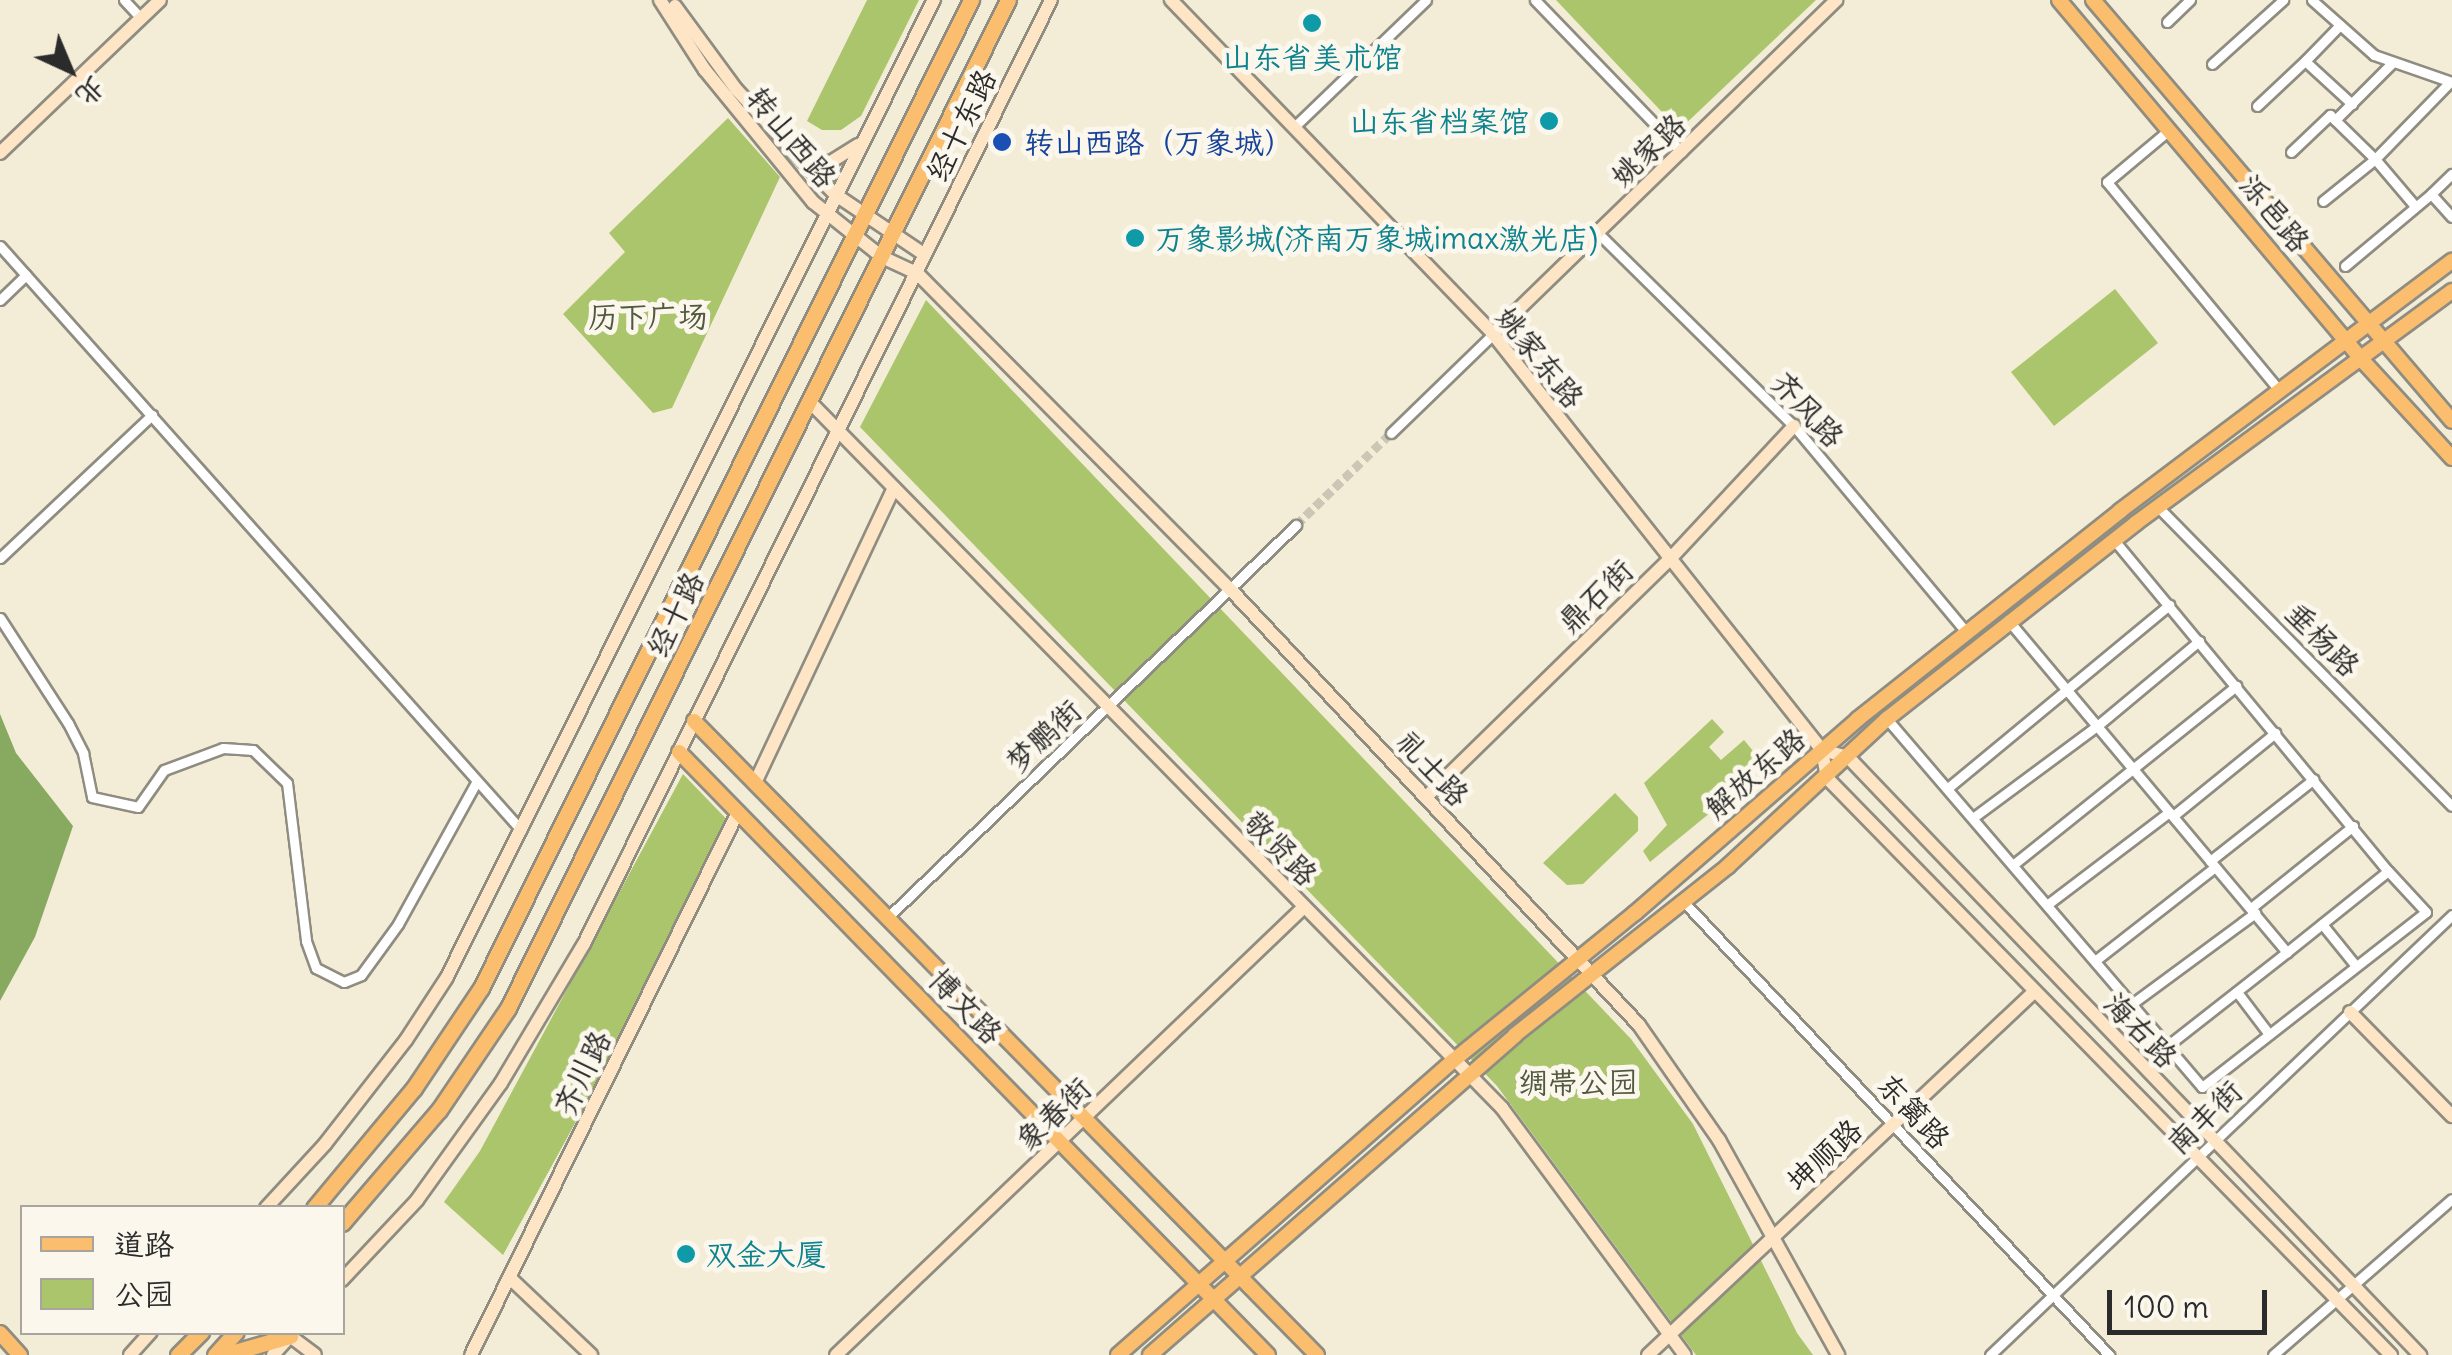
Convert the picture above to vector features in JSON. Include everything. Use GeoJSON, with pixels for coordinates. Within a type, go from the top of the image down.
{"type":"FeatureCollection","features":[{"type":"Feature","properties":{"kind":"highway","name":"经十路"},"geometry":{"type":"LineString","coordinates":[[316,1205],[414,1088],[481,988],[971,0]]}},
{"type":"Feature","properties":{"kind":"highway","name":"经十路"},"geometry":{"type":"LineString","coordinates":[[345,1220],[439,1110],[508,1008],[1008,0]]}},
{"type":"Feature","properties":{"kind":"highway"},"geometry":{"type":"LineString","coordinates":[[178,1355],[198,1335]]}},
{"type":"Feature","properties":{"kind":"highway"},"geometry":{"type":"LineString","coordinates":[[215,1355],[233,1335]]}},
{"type":"Feature","properties":{"kind":"highway"},"geometry":{"type":"LineString","coordinates":[[224,1355],[288,1335]]}},
{"type":"Feature","properties":{"kind":"main road"},"geometry":{"type":"LineString","coordinates":[[0,153],[160,0]]}},
{"type":"Feature","properties":{"kind":"main road","name":"转山西路"},"geometry":{"type":"LineString","coordinates":[[660,0],[726,97],[826,216],[882,257],[917,274]]}},
{"type":"Feature","properties":{"kind":"main road","name":"转山西路"},"geometry":{"type":"LineString","coordinates":[[670,0],[736,88],[836,195],[925,254]]}},
{"type":"Feature","properties":{"kind":"main road"},"geometry":{"type":"LineString","coordinates":[[826,216],[934,0]]}},
{"type":"Feature","properties":{"kind":"main road","name":"经十东路"},"geometry":{"type":"LineString","coordinates":[[917,274],[1052,0]]}},
{"type":"Feature","properties":{"kind":"main road","name":"姚家东路"},"geometry":{"type":"LineString","coordinates":[[1172,0],[1493,334],[1822,750]]}},
{"type":"Feature","properties":{"kind":"main road","name":"姚家路"},"geometry":{"type":"LineString","coordinates":[[1493,334],[1837,0]]}},
{"type":"Feature","properties":{"kind":"main road","name":"泺邑路"},"geometry":{"type":"LineString","coordinates":[[2059,0],[2362,360],[2452,458]]}},
{"type":"Feature","properties":{"kind":"main road","name":"泺邑路"},"geometry":{"type":"LineString","coordinates":[[2092,0],[2452,420]]}},
{"type":"Feature","properties":{"kind":"main road"},"geometry":{"type":"LineString","coordinates":[[789,147],[829,163],[863,140]]}},
{"type":"Feature","properties":{"kind":"main road","name":"经十路"},"geometry":{"type":"LineString","coordinates":[[269,1205],[325,1144],[406,1040],[447,976],[826,216]]}},
{"type":"Feature","properties":{"kind":"main road","name":"解放东路"},"geometry":{"type":"LineString","coordinates":[[1118,1355],[1454,1060],[1822,750],[1966,632],[2452,261]]}},
{"type":"Feature","properties":{"kind":"main road"},"geometry":{"type":"LineString","coordinates":[[345,1277],[417,1200],[501,1083],[584,944],[917,274]]}},
{"type":"Feature","properties":{"kind":"main road","name":"礼士路"},"geometry":{"type":"LineString","coordinates":[[917,274],[1231,590],[1639,1025],[1718,1140],[1770,1240],[1838,1355]]}},
{"type":"Feature","properties":{"kind":"main road","name":"解放东路"},"geometry":{"type":"LineString","coordinates":[[1150,1355],[1470,1075],[1683,901],[1888,719],[2008,620],[2452,291]]}},
{"type":"Feature","properties":{"kind":"main road","name":"敬贤路"},"geometry":{"type":"LineString","coordinates":[[810,402],[1502,1108],[1685,1355]]}},
{"type":"Feature","properties":{"kind":"main road","name":"鼎石街"},"geometry":{"type":"LineString","coordinates":[[1426,796],[1670,559],[1794,426]]}},
{"type":"Feature","properties":{"kind":"main road"},"geometry":{"type":"LineString","coordinates":[[755,783],[894,488]]}},
{"type":"Feature","properties":{"kind":"main road","name":"博文路"},"geometry":{"type":"LineString","coordinates":[[694,721],[1317,1355]]}},
{"type":"Feature","properties":{"kind":"main road"},"geometry":{"type":"LineString","coordinates":[[1826,778],[1822,750],[1848,757]]}},
{"type":"Feature","properties":{"kind":"main road","name":"博文路"},"geometry":{"type":"LineString","coordinates":[[679,752],[1268,1355]]}},
{"type":"Feature","properties":{"kind":"main road","name":"海右路"},"geometry":{"type":"LineString","coordinates":[[1848,757],[2420,1355]]}},
{"type":"Feature","properties":{"kind":"main road","name":"海右路"},"geometry":{"type":"LineString","coordinates":[[1826,778],[2392,1355]]}},
{"type":"Feature","properties":{"kind":"main road","name":"齐川路"},"geometry":{"type":"LineString","coordinates":[[471,1355],[738,812]]}},
{"type":"Feature","properties":{"kind":"main road","name":"象春街"},"geometry":{"type":"LineString","coordinates":[[836,1355],[1304,907]]}},
{"type":"Feature","properties":{"kind":"main road","name":"坤顺路"},"geometry":{"type":"LineString","coordinates":[[1648,1355],[2035,992]]}},
{"type":"Feature","properties":{"kind":"main road"},"geometry":{"type":"LineString","coordinates":[[2350,1012],[2452,1116]]}},
{"type":"Feature","properties":{"kind":"main road"},"geometry":{"type":"LineString","coordinates":[[510,1278],[591,1355]]}},
{"type":"Feature","properties":{"kind":"main road"},"geometry":{"type":"LineString","coordinates":[[0,1333],[20,1355]]}},
{"type":"Feature","properties":{"kind":"main road"},"geometry":{"type":"LineString","coordinates":[[130,1355],[148,1335]]}},
{"type":"Feature","properties":{"kind":"main road"},"geometry":{"type":"LineString","coordinates":[[273,1355],[290,1335]]}},
{"type":"Feature","properties":{"kind":"main road"},"geometry":{"type":"LineString","coordinates":[[292,1335],[314,1355]]}},
{"type":"Feature","properties":{"kind":"street"},"geometry":{"type":"LineString","coordinates":[[124,0],[141,18]]}},
{"type":"Feature","properties":{"kind":"street"},"geometry":{"type":"LineString","coordinates":[[1294,127],[1426,0]]}},
{"type":"Feature","properties":{"kind":"street"},"geometry":{"type":"LineString","coordinates":[[1535,0],[1682,152]]}},
{"type":"Feature","properties":{"kind":"street"},"geometry":{"type":"LineString","coordinates":[[2167,22],[2190,0]]}},
{"type":"Feature","properties":{"kind":"street"},"geometry":{"type":"LineString","coordinates":[[2212,64],[2283,0]]}},
{"type":"Feature","properties":{"kind":"street"},"geometry":{"type":"LineString","coordinates":[[2312,0],[2374,56],[2451,82],[2375,159],[2323,201]]}},
{"type":"Feature","properties":{"kind":"street"},"geometry":{"type":"LineString","coordinates":[[2257,106],[2340,25]]}},
{"type":"Feature","properties":{"kind":"street"},"geometry":{"type":"LineString","coordinates":[[2306,60],[2352,104]]}},
{"type":"Feature","properties":{"kind":"street"},"geometry":{"type":"LineString","coordinates":[[2335,120],[2393,62]]}},
{"type":"Feature","properties":{"kind":"street"},"geometry":{"type":"LineString","coordinates":[[2291,152],[2330,114],[2415,206]]}},
{"type":"Feature","properties":{"kind":"street"},"geometry":{"type":"LineString","coordinates":[[2169,130],[2107,182],[2280,392]]}},
{"type":"Feature","properties":{"kind":"street"},"geometry":{"type":"LineString","coordinates":[[2345,266],[2452,174]]}},
{"type":"Feature","properties":{"kind":"street"},"geometry":{"type":"LineString","coordinates":[[2431,194],[2452,216]]}},
{"type":"Feature","properties":{"kind":"street","name":"齐风路"},"geometry":{"type":"LineString","coordinates":[[1598,234],[1794,426],[1966,632]]}},
{"type":"Feature","properties":{"kind":"street"},"geometry":{"type":"LineString","coordinates":[[0,246],[522,830]]}},
{"type":"Feature","properties":{"kind":"street"},"geometry":{"type":"LineString","coordinates":[[0,300],[26,275]]}},
{"type":"Feature","properties":{"kind":"street"},"geometry":{"type":"LineString","coordinates":[[1391,433],[1493,334]]}},
{"type":"Feature","properties":{"kind":"street"},"geometry":{"type":"LineString","coordinates":[[0,558],[152,416]]}},
{"type":"Feature","properties":{"kind":"street","name":"垂杨路"},"geometry":{"type":"LineString","coordinates":[[2158,508],[2452,806]]}},
{"type":"Feature","properties":{"kind":"street","name":"梦鹏街"},"geometry":{"type":"LineString","coordinates":[[888,917],[1296,525]]}},
{"type":"Feature","properties":{"kind":"street"},"geometry":{"type":"LineString","coordinates":[[1888,719],[2202,1087],[2426,912],[2114,540]]}},
{"type":"Feature","properties":{"kind":"street"},"geometry":{"type":"LineString","coordinates":[[1949,788],[2169,605]]}},
{"type":"Feature","properties":{"kind":"street"},"geometry":{"type":"LineString","coordinates":[[0,618],[68,723],[83,753],[92,797],[138,807],[164,770],[223,748],[253,750],[287,783],[306,941],[316,968],[344,982],[361,975],[398,924],[477,780]]}},
{"type":"Feature","properties":{"kind":"street"},"geometry":{"type":"LineString","coordinates":[[2008,620],[2287,952]]}},
{"type":"Feature","properties":{"kind":"street"},"geometry":{"type":"LineString","coordinates":[[1974,817],[2097,726],[2199,641]]}},
{"type":"Feature","properties":{"kind":"street"},"geometry":{"type":"LineString","coordinates":[[2014,864],[2236,686]]}},
{"type":"Feature","properties":{"kind":"street"},"geometry":{"type":"LineString","coordinates":[[2048,904],[2275,732]]}},
{"type":"Feature","properties":{"kind":"street"},"geometry":{"type":"LineString","coordinates":[[2096,960],[2314,778]]}},
{"type":"Feature","properties":{"kind":"street"},"geometry":{"type":"LineString","coordinates":[[2132,1003],[2253,910],[2353,826]]}},
{"type":"Feature","properties":{"kind":"street"},"geometry":{"type":"LineString","coordinates":[[2167,1046],[2388,871]]}},
{"type":"Feature","properties":{"kind":"street","name":"东篱路"},"geometry":{"type":"LineString","coordinates":[[1683,901],[2108,1355]]}},
{"type":"Feature","properties":{"kind":"street","name":"南丰街"},"geometry":{"type":"LineString","coordinates":[[1990,1355],[2452,914]]}},
{"type":"Feature","properties":{"kind":"street"},"geometry":{"type":"LineString","coordinates":[[2322,924],[2356,966]]}},
{"type":"Feature","properties":{"kind":"street"},"geometry":{"type":"LineString","coordinates":[[2236,992],[2270,1034]]}},
{"type":"Feature","properties":{"kind":"street"},"geometry":{"type":"LineString","coordinates":[[2274,1355],[2452,1199]]}},
{"type":"Feature","properties":{"kind":"green space"},"geometry":{"type":"Polygon","coordinates":[[[867,0],[919,0],[861,116],[841,130],[822,130],[807,121],[867,0]]]}},
{"type":"Feature","properties":{"kind":"green space"},"geometry":{"type":"Polygon","coordinates":[[[1556,0],[1816,0],[1679,130],[1556,0]]]}},
{"type":"Feature","properties":{"kind":"green space","name":"历下广场"},"geometry":{"type":"Polygon","coordinates":[[[728,118],[780,177],[672,408],[653,413],[563,314],[625,252],[609,233],[728,118]]]}},
{"type":"Feature","properties":{"kind":"green space"},"geometry":{"type":"Polygon","coordinates":[[[2115,289],[2158,343],[2054,426],[2011,372],[2115,289]]]}},
{"type":"Feature","properties":{"kind":"green space","name":"绸带公园"},"geometry":{"type":"Polygon","coordinates":[[[926,300],[1631,1039],[1693,1124],[1797,1333],[1813,1355],[1696,1355],[1497,1086],[860,427],[926,300]]]}},
{"type":"Feature","properties":{"kind":"green space"},"geometry":{"type":"Polygon","coordinates":[[[0,714],[16,753],[73,826],[35,937],[0,1001],[0,714]]]}},
{"type":"Feature","properties":{"kind":"green space"},"geometry":{"type":"Polygon","coordinates":[[[1712,719],[1724,732],[1709,747],[1721,760],[1744,740],[1758,757],[1749,781],[1650,862],[1643,851],[1667,825],[1644,783],[1712,719]]]}},
{"type":"Feature","properties":{"kind":"green space"},"geometry":{"type":"Polygon","coordinates":[[[683,774],[736,829],[503,1255],[444,1202],[480,1151],[683,774]]]}},
{"type":"Feature","properties":{"kind":"green space"},"geometry":{"type":"Polygon","coordinates":[[[1615,793],[1638,817],[1638,831],[1583,884],[1567,885],[1543,863],[1615,793]]]}},
{"type":"Feature","properties":{"kind":"tunnel"},"geometry":{"type":"LineString","coordinates":[[1296,525],[1391,433]]}},
{"type":"Feature","properties":{"kind":"place","name":"山东省美术馆"},"geometry":{"type":"Point","coordinates":[1312,23]}},
{"type":"Feature","properties":{"kind":"place","name":"山东省档案馆"},"geometry":{"type":"Point","coordinates":[1549,121]}},
{"type":"Feature","properties":{"kind":"place","name":"转山西路（万象城）"},"geometry":{"type":"Point","coordinates":[1002,142]}},
{"type":"Feature","properties":{"kind":"place","name":"万象影城(济南万象城imax激光店)"},"geometry":{"type":"Point","coordinates":[1135,238]}},
{"type":"Feature","properties":{"kind":"place","name":"双金大厦"},"geometry":{"type":"Point","coordinates":[686,1254]}}]}
